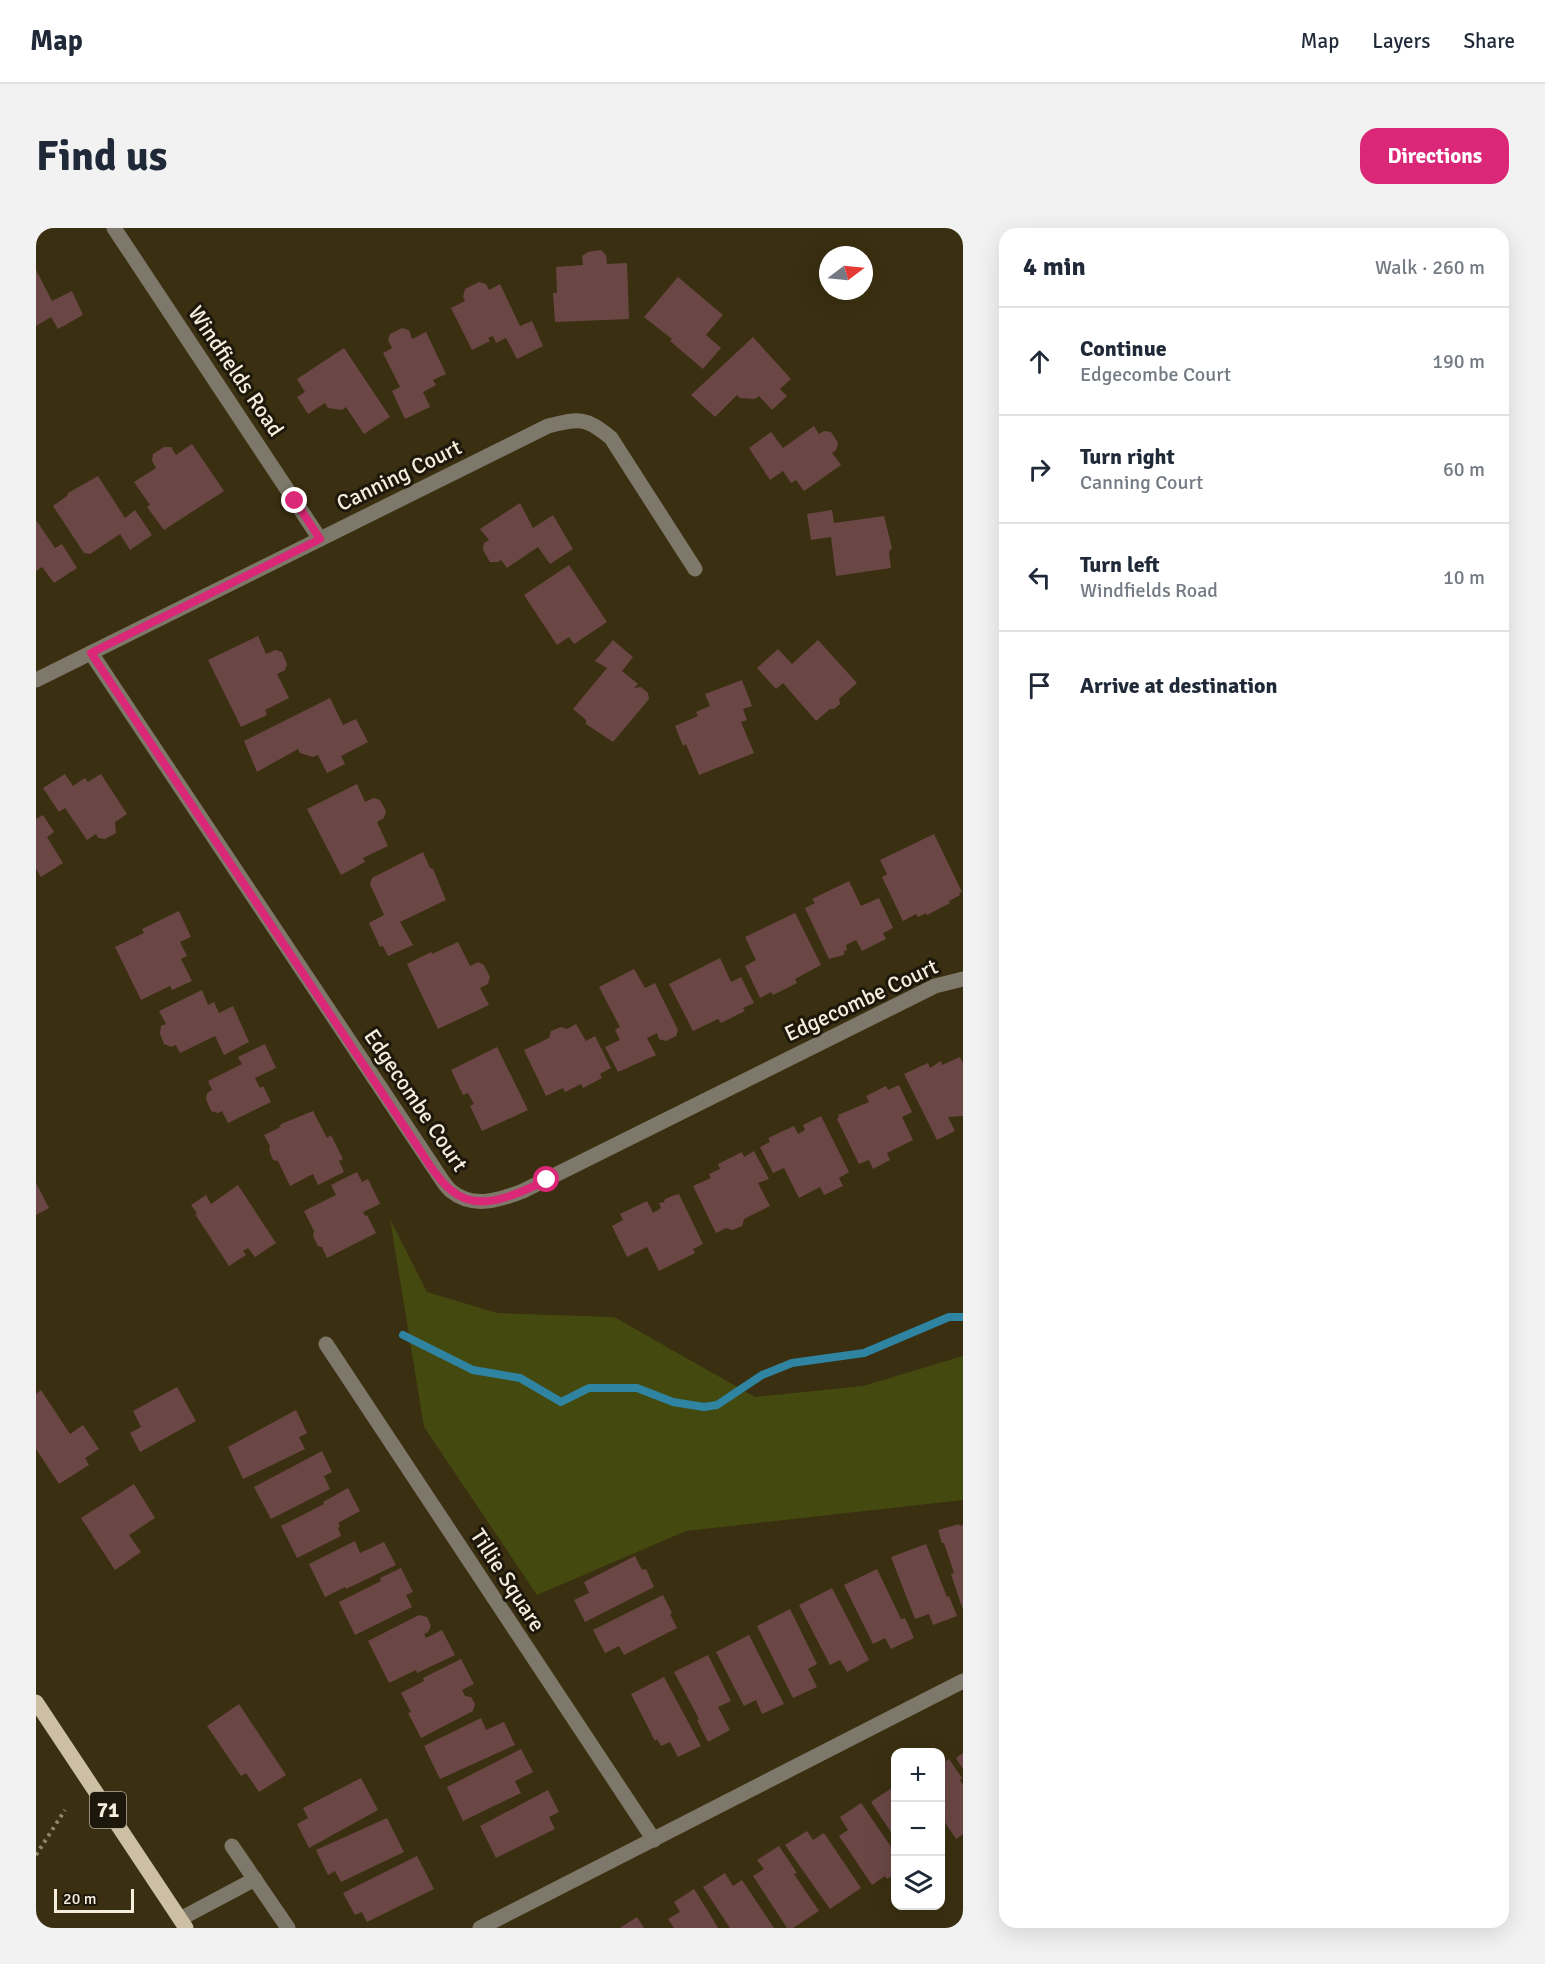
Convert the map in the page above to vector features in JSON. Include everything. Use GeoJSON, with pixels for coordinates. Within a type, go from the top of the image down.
{"type":"FeatureCollection","features":[{"type":"Feature","properties":{"kind":"main road","name":"71"},"geometry":{"type":"LineString","coordinates":[[36,1702],[183,1923]]}},
{"type":"Feature","properties":{"kind":"street","name":"Windfields Road"},"geometry":{"type":"LineString","coordinates":[[114,228],[320,539]]}},
{"type":"Feature","properties":{"kind":"street","name":"Canning Court"},"geometry":{"type":"LineString","coordinates":[[36,680],[548,426],[571,420],[593,423],[611,438],[695,569]]}},
{"type":"Feature","properties":{"kind":"street","name":"Edgecombe Court"},"geometry":{"type":"LineString","coordinates":[[91,653],[434,1168],[451,1191],[472,1200],[496,1201],[523,1191],[935,986],[963,979]]}},
{"type":"Feature","properties":{"kind":"street","name":"Tillie Square"},"geometry":{"type":"LineString","coordinates":[[326,1344],[654,1840]]}},
{"type":"Feature","properties":{"kind":"street"},"geometry":{"type":"LineString","coordinates":[[480,1928],[963,1681]]}},
{"type":"Feature","properties":{"kind":"street"},"geometry":{"type":"LineString","coordinates":[[232,1846],[288,1928]]}},
{"type":"Feature","properties":{"kind":"street"},"geometry":{"type":"LineString","coordinates":[[183,1923],[255,1879]]}},
{"type":"Feature","properties":{"kind":"path"},"geometry":{"type":"LineString","coordinates":[[36,1855],[65,1810]]}},
{"type":"Feature","properties":{"kind":"green space"},"geometry":{"type":"Polygon","coordinates":[[[390,1219],[427,1292],[497,1313],[614,1317],[755,1397],[863,1386],[963,1356],[963,1500],[686,1531],[537,1595],[424,1427],[390,1219]]]}},
{"type":"Feature","properties":{"kind":"building"},"geometry":{"type":"Polygon","coordinates":[[[601,250],[606,255],[607,264],[627,263],[629,319],[555,322],[553,293],[557,293],[556,267],[583,265],[582,256],[588,252],[601,250]]]}},
{"type":"Feature","properties":{"kind":"building"},"geometry":{"type":"Polygon","coordinates":[[[36,270],[52,301],[72,291],[83,315],[58,329],[51,317],[36,326],[36,270]]]}},
{"type":"Feature","properties":{"kind":"building"},"geometry":{"type":"Polygon","coordinates":[[[678,277],[723,315],[706,335],[721,348],[703,369],[670,341],[672,339],[644,317],[678,277]]]}},
{"type":"Feature","properties":{"kind":"building"},"geometry":{"type":"Polygon","coordinates":[[[479,282],[486,284],[489,290],[500,284],[520,326],[532,321],[543,346],[517,359],[506,338],[496,343],[493,336],[488,338],[490,341],[472,350],[451,308],[465,301],[463,297],[465,289],[479,282]]]}},
{"type":"Feature","properties":{"kind":"building"},"geometry":{"type":"Polygon","coordinates":[[[402,328],[409,330],[412,339],[426,332],[446,374],[433,380],[436,385],[423,392],[430,407],[405,419],[392,391],[400,387],[383,353],[392,348],[388,340],[390,334],[402,328]]]}},
{"type":"Feature","properties":{"kind":"building"},"geometry":{"type":"Polygon","coordinates":[[[753,337],[791,379],[780,389],[787,396],[772,410],[759,396],[755,399],[740,398],[737,395],[715,417],[691,395],[753,337]]]}},
{"type":"Feature","properties":{"kind":"building"},"geometry":{"type":"Polygon","coordinates":[[[344,348],[390,417],[364,434],[346,407],[342,410],[328,408],[325,403],[308,414],[297,397],[305,392],[297,379],[344,348]]]}},
{"type":"Feature","properties":{"kind":"building"},"geometry":{"type":"Polygon","coordinates":[[[814,426],[819,434],[824,431],[831,432],[838,443],[836,450],[832,453],[841,465],[804,491],[796,480],[791,483],[783,471],[770,480],[749,448],[771,432],[783,448],[814,426]]]}},
{"type":"Feature","properties":{"kind":"building"},"geometry":{"type":"Polygon","coordinates":[[[192,444],[224,491],[164,530],[147,507],[150,505],[134,482],[156,468],[152,461],[153,454],[164,447],[171,447],[176,455],[192,444]]]}},
{"type":"Feature","properties":{"kind":"building"},"geometry":{"type":"Polygon","coordinates":[[[98,476],[125,518],[135,510],[152,535],[130,550],[120,534],[90,554],[84,553],[53,506],[68,493],[98,476]]]}},
{"type":"Feature","properties":{"kind":"building"},"geometry":{"type":"Polygon","coordinates":[[[520,503],[533,528],[553,515],[573,549],[550,564],[538,547],[507,568],[501,560],[490,562],[483,550],[484,543],[489,540],[480,529],[520,503]]]}},
{"type":"Feature","properties":{"kind":"building"},"geometry":{"type":"Polygon","coordinates":[[[832,510],[834,523],[884,516],[892,548],[889,552],[891,568],[836,576],[831,537],[811,540],[807,514],[832,510]]]}},
{"type":"Feature","properties":{"kind":"building"},"geometry":{"type":"Polygon","coordinates":[[[36,520],[55,548],[62,544],[77,568],[54,583],[42,567],[36,571],[36,520]]]}},
{"type":"Feature","properties":{"kind":"building"},"geometry":{"type":"Polygon","coordinates":[[[569,565],[607,622],[574,644],[569,637],[557,645],[524,595],[569,565]]]}},
{"type":"Feature","properties":{"kind":"building"},"geometry":{"type":"Polygon","coordinates":[[[258,636],[266,654],[275,650],[282,652],[287,664],[285,670],[277,674],[289,698],[265,710],[267,715],[241,727],[208,660],[258,636]]]}},
{"type":"Feature","properties":{"kind":"building"},"geometry":{"type":"Polygon","coordinates":[[[613,640],[633,657],[622,671],[638,684],[634,688],[641,687],[648,693],[649,699],[613,742],[586,724],[586,720],[573,709],[607,668],[595,661],[613,640]]]}},
{"type":"Feature","properties":{"kind":"building"},"geometry":{"type":"Polygon","coordinates":[[[818,640],[857,683],[839,699],[840,704],[816,721],[783,683],[776,689],[757,668],[778,649],[792,664],[818,640]]]}},
{"type":"Feature","properties":{"kind":"building"},"geometry":{"type":"Polygon","coordinates":[[[742,680],[752,706],[743,709],[747,720],[741,722],[754,753],[699,775],[686,744],[683,746],[675,726],[698,716],[696,712],[710,706],[705,694],[742,680]]]}},
{"type":"Feature","properties":{"kind":"building"},"geometry":{"type":"Polygon","coordinates":[[[330,698],[343,725],[356,719],[368,742],[341,756],[345,764],[327,773],[318,755],[313,757],[300,753],[298,749],[257,772],[244,741],[330,698]]]}},
{"type":"Feature","properties":{"kind":"building"},"geometry":{"type":"Polygon","coordinates":[[[65,774],[73,786],[85,778],[88,782],[101,774],[127,814],[115,822],[116,833],[105,839],[98,838],[96,834],[87,840],[65,808],[59,812],[43,788],[65,774]]]}},
{"type":"Feature","properties":{"kind":"building"},"geometry":{"type":"Polygon","coordinates":[[[357,784],[365,802],[374,798],[380,800],[386,811],[384,818],[377,822],[388,846],[363,858],[365,862],[341,875],[307,809],[357,784]]]}},
{"type":"Feature","properties":{"kind":"building"},"geometry":{"type":"Polygon","coordinates":[[[43,815],[54,832],[47,837],[63,863],[41,877],[36,869],[36,819],[43,815]]]}},
{"type":"Feature","properties":{"kind":"building"},"geometry":{"type":"Polygon","coordinates":[[[934,834],[962,892],[949,901],[950,903],[927,915],[926,913],[918,917],[916,914],[903,921],[882,877],[887,874],[880,860],[934,834]]]}},
{"type":"Feature","properties":{"kind":"building"},"geometry":{"type":"Polygon","coordinates":[[[423,852],[446,900],[400,922],[413,945],[388,956],[383,946],[380,947],[369,923],[384,915],[370,884],[372,878],[423,852]]]}},
{"type":"Feature","properties":{"kind":"building"},"geometry":{"type":"Polygon","coordinates":[[[849,881],[861,906],[879,898],[893,928],[883,933],[886,939],[862,951],[856,940],[846,945],[847,950],[844,951],[844,955],[829,959],[805,908],[815,903],[812,899],[849,881]]]}},
{"type":"Feature","properties":{"kind":"building"},"geometry":{"type":"Polygon","coordinates":[[[179,911],[191,937],[180,942],[187,956],[181,959],[192,981],[172,990],[170,986],[141,1000],[115,947],[144,933],[142,929],[179,911]]]}},
{"type":"Feature","properties":{"kind":"building"},"geometry":{"type":"Polygon","coordinates":[[[795,913],[821,965],[795,979],[797,983],[773,995],[771,992],[760,998],[745,966],[756,960],[745,937],[795,913]]]}},
{"type":"Feature","properties":{"kind":"building"},"geometry":{"type":"Polygon","coordinates":[[[458,942],[470,966],[478,962],[484,965],[490,977],[488,984],[480,988],[489,1005],[438,1029],[407,964],[458,942]]]}},
{"type":"Feature","properties":{"kind":"building"},"geometry":{"type":"Polygon","coordinates":[[[720,958],[731,982],[741,977],[754,1003],[743,1008],[745,1011],[721,1023],[718,1019],[693,1031],[669,984],[720,958]]]}},
{"type":"Feature","properties":{"kind":"building"},"geometry":{"type":"Polygon","coordinates":[[[634,969],[645,988],[655,983],[678,1030],[676,1036],[666,1041],[659,1039],[657,1033],[647,1038],[656,1055],[618,1072],[605,1047],[620,1040],[615,1030],[620,1027],[599,987],[634,969]]]}},
{"type":"Feature","properties":{"kind":"building"},"geometry":{"type":"Polygon","coordinates":[[[202,990],[208,1005],[214,1002],[219,1013],[233,1006],[249,1042],[224,1055],[215,1036],[180,1053],[176,1045],[171,1047],[164,1044],[160,1034],[161,1026],[166,1024],[159,1011],[202,990]]]}},
{"type":"Feature","properties":{"kind":"building"},"geometry":{"type":"Polygon","coordinates":[[[576,1024],[586,1041],[595,1036],[611,1068],[600,1074],[602,1078],[583,1088],[581,1084],[565,1092],[563,1088],[546,1096],[524,1050],[549,1038],[551,1031],[561,1027],[567,1029],[576,1024]]]}},
{"type":"Feature","properties":{"kind":"building"},"geometry":{"type":"Polygon","coordinates":[[[265,1044],[276,1068],[255,1078],[260,1088],[263,1086],[271,1102],[228,1123],[222,1111],[218,1113],[211,1111],[206,1099],[207,1093],[212,1090],[208,1081],[242,1064],[238,1057],[265,1044]]]}},
{"type":"Feature","properties":{"kind":"building"},"geometry":{"type":"Polygon","coordinates":[[[497,1047],[528,1110],[482,1131],[470,1106],[474,1104],[468,1093],[463,1095],[451,1070],[497,1047]]]}},
{"type":"Feature","properties":{"kind":"building"},"geometry":{"type":"Polygon","coordinates":[[[960,1057],[963,1063],[963,1116],[948,1117],[955,1131],[937,1140],[904,1074],[928,1063],[930,1068],[941,1061],[942,1065],[960,1057]]]}},
{"type":"Feature","properties":{"kind":"building"},"geometry":{"type":"Polygon","coordinates":[[[899,1085],[912,1112],[902,1117],[913,1140],[887,1153],[890,1160],[873,1169],[869,1160],[859,1164],[837,1119],[838,1115],[869,1102],[866,1096],[886,1086],[888,1090],[899,1085]]]}},
{"type":"Feature","properties":{"kind":"building"},"geometry":{"type":"Polygon","coordinates":[[[313,1111],[327,1138],[331,1135],[343,1159],[339,1161],[344,1172],[318,1185],[313,1174],[290,1186],[278,1161],[273,1160],[269,1150],[270,1146],[264,1135],[279,1128],[281,1124],[313,1111]]]}},
{"type":"Feature","properties":{"kind":"building"},"geometry":{"type":"Polygon","coordinates":[[[821,1116],[849,1172],[839,1178],[843,1186],[824,1195],[820,1187],[799,1198],[784,1168],[773,1173],[760,1147],[770,1142],[768,1138],[794,1126],[798,1134],[805,1130],[803,1125],[821,1116]]]}},
{"type":"Feature","properties":{"kind":"building"},"geometry":{"type":"Polygon","coordinates":[[[754,1151],[769,1179],[758,1183],[770,1206],[744,1219],[742,1226],[732,1230],[726,1228],[716,1233],[693,1186],[711,1178],[709,1174],[720,1169],[718,1164],[742,1152],[744,1157],[754,1151]]]}},
{"type":"Feature","properties":{"kind":"building"},"geometry":{"type":"Polygon","coordinates":[[[357,1172],[362,1182],[368,1179],[380,1204],[363,1212],[365,1216],[367,1215],[376,1233],[327,1258],[313,1236],[314,1231],[304,1211],[336,1195],[331,1185],[357,1172]]]}},
{"type":"Feature","properties":{"kind":"building"},"geometry":{"type":"Polygon","coordinates":[[[36,1183],[49,1208],[36,1215],[36,1183]]]}},
{"type":"Feature","properties":{"kind":"building"},"geometry":{"type":"Polygon","coordinates":[[[238,1185],[276,1243],[255,1257],[248,1248],[243,1251],[246,1255],[229,1266],[191,1205],[206,1195],[211,1204],[238,1185]]]}},
{"type":"Feature","properties":{"kind":"building"},"geometry":{"type":"Polygon","coordinates":[[[679,1194],[703,1244],[693,1249],[695,1253],[659,1271],[647,1247],[627,1257],[612,1226],[623,1220],[620,1214],[647,1201],[653,1213],[661,1208],[659,1203],[679,1194]]]}},
{"type":"Feature","properties":{"kind":"building"},"geometry":{"type":"Polygon","coordinates":[[[177,1387],[196,1421],[140,1452],[130,1433],[141,1427],[133,1411],[177,1387]]]}},
{"type":"Feature","properties":{"kind":"building"},"geometry":{"type":"Polygon","coordinates":[[[41,1390],[70,1434],[83,1425],[99,1449],[85,1458],[89,1465],[59,1484],[36,1449],[36,1394],[41,1390]]]}},
{"type":"Feature","properties":{"kind":"building"},"geometry":{"type":"Polygon","coordinates":[[[296,1410],[307,1433],[299,1437],[305,1449],[243,1479],[228,1447],[296,1410]]]}},
{"type":"Feature","properties":{"kind":"building"},"geometry":{"type":"Polygon","coordinates":[[[322,1451],[332,1472],[324,1476],[330,1489],[271,1519],[254,1487],[322,1451]]]}},
{"type":"Feature","properties":{"kind":"building"},"geometry":{"type":"Polygon","coordinates":[[[134,1484],[155,1518],[129,1535],[141,1552],[115,1570],[81,1518],[134,1484]]]}},
{"type":"Feature","properties":{"kind":"building"},"geometry":{"type":"Polygon","coordinates":[[[348,1488],[360,1511],[338,1523],[341,1536],[297,1558],[281,1526],[324,1504],[323,1502],[348,1488]]]}},
{"type":"Feature","properties":{"kind":"building"},"geometry":{"type":"Polygon","coordinates":[[[963,1525],[963,1610],[951,1574],[954,1573],[938,1530],[963,1525]]]}},
{"type":"Feature","properties":{"kind":"building"},"geometry":{"type":"Polygon","coordinates":[[[355,1541],[360,1553],[384,1542],[396,1565],[325,1597],[309,1564],[355,1541]]]}},
{"type":"Feature","properties":{"kind":"building"},"geometry":{"type":"Polygon","coordinates":[[[926,1544],[957,1616],[933,1625],[929,1614],[915,1619],[891,1557],[926,1544]]]}},
{"type":"Feature","properties":{"kind":"building"},"geometry":{"type":"Polygon","coordinates":[[[635,1556],[642,1570],[646,1569],[654,1587],[585,1622],[574,1600],[589,1593],[584,1582],[635,1556]]]}},
{"type":"Feature","properties":{"kind":"building"},"geometry":{"type":"Polygon","coordinates":[[[401,1568],[413,1592],[406,1595],[412,1607],[355,1635],[339,1602],[401,1568]]]}},
{"type":"Feature","properties":{"kind":"building"},"geometry":{"type":"Polygon","coordinates":[[[877,1569],[901,1619],[905,1618],[914,1638],[891,1649],[885,1638],[873,1644],[844,1585],[877,1569]]]}},
{"type":"Feature","properties":{"kind":"building"},"geometry":{"type":"Polygon","coordinates":[[[832,1588],[869,1660],[847,1672],[840,1660],[830,1665],[799,1605],[832,1588]]]}},
{"type":"Feature","properties":{"kind":"building"},"geometry":{"type":"Polygon","coordinates":[[[663,1595],[677,1628],[624,1655],[619,1646],[605,1653],[593,1630],[663,1595]]]}},
{"type":"Feature","properties":{"kind":"building"},"geometry":{"type":"Polygon","coordinates":[[[790,1609],[817,1664],[808,1669],[817,1687],[793,1698],[757,1626],[790,1609]]]}},
{"type":"Feature","properties":{"kind":"building"},"geometry":{"type":"Polygon","coordinates":[[[419,1615],[427,1617],[431,1626],[424,1634],[426,1638],[442,1630],[455,1655],[389,1683],[368,1641],[419,1615]]]}},
{"type":"Feature","properties":{"kind":"building"},"geometry":{"type":"Polygon","coordinates":[[[749,1635],[784,1704],[762,1714],[756,1700],[744,1706],[716,1652],[749,1635]]]}},
{"type":"Feature","properties":{"kind":"building"},"geometry":{"type":"Polygon","coordinates":[[[708,1655],[731,1701],[718,1707],[730,1730],[708,1742],[697,1720],[699,1719],[674,1672],[708,1655]]]}},
{"type":"Feature","properties":{"kind":"building"},"geometry":{"type":"Polygon","coordinates":[[[461,1659],[474,1684],[462,1690],[465,1696],[471,1697],[475,1704],[473,1711],[421,1738],[401,1693],[424,1681],[423,1678],[461,1659]]]}},
{"type":"Feature","properties":{"kind":"building"},"geometry":{"type":"Polygon","coordinates":[[[664,1677],[701,1746],[678,1757],[670,1742],[661,1746],[657,1739],[655,1741],[631,1694],[664,1677]]]}},
{"type":"Feature","properties":{"kind":"building"},"geometry":{"type":"Polygon","coordinates":[[[239,1704],[286,1775],[259,1792],[246,1773],[241,1776],[207,1726],[239,1704]]]}},
{"type":"Feature","properties":{"kind":"building"},"geometry":{"type":"Polygon","coordinates":[[[481,1718],[486,1730],[504,1722],[515,1745],[440,1779],[424,1746],[481,1718]]]}},
{"type":"Feature","properties":{"kind":"building"},"geometry":{"type":"Polygon","coordinates":[[[521,1749],[533,1772],[515,1781],[521,1793],[463,1821],[447,1787],[521,1749]]]}},
{"type":"Feature","properties":{"kind":"building"},"geometry":{"type":"Polygon","coordinates":[[[963,1753],[963,1769],[956,1758],[963,1753]]]}},
{"type":"Feature","properties":{"kind":"building"},"geometry":{"type":"Polygon","coordinates":[[[949,1759],[962,1778],[960,1780],[963,1785],[963,1834],[956,1839],[945,1822],[945,1762],[949,1759]]]}},
{"type":"Feature","properties":{"kind":"building"},"geometry":{"type":"Polygon","coordinates":[[[361,1778],[378,1810],[309,1848],[297,1824],[308,1818],[303,1808],[361,1778]]]}},
{"type":"Feature","properties":{"kind":"building"},"geometry":{"type":"Polygon","coordinates":[[[891,1788],[891,1832],[871,1802],[891,1788]]]}},
{"type":"Feature","properties":{"kind":"building"},"geometry":{"type":"Polygon","coordinates":[[[548,1790],[559,1812],[549,1817],[555,1829],[496,1858],[480,1826],[548,1790]]]}},
{"type":"Feature","properties":{"kind":"building"},"geometry":{"type":"Polygon","coordinates":[[[861,1803],[891,1847],[891,1876],[887,1879],[885,1876],[872,1885],[839,1836],[848,1830],[840,1817],[861,1803]]]}},
{"type":"Feature","properties":{"kind":"building"},"geometry":{"type":"Polygon","coordinates":[[[387,1818],[404,1852],[341,1882],[335,1871],[328,1875],[316,1850],[387,1818]]]}},
{"type":"Feature","properties":{"kind":"building"},"geometry":{"type":"Polygon","coordinates":[[[807,1831],[813,1840],[824,1833],[861,1888],[830,1909],[785,1845],[807,1831]]]}},
{"type":"Feature","properties":{"kind":"building"},"geometry":{"type":"Polygon","coordinates":[[[779,1846],[797,1873],[794,1874],[819,1911],[793,1928],[787,1928],[753,1876],[764,1869],[757,1860],[779,1846]]]}},
{"type":"Feature","properties":{"kind":"building"},"geometry":{"type":"Polygon","coordinates":[[[417,1856],[434,1889],[367,1922],[362,1912],[355,1915],[343,1893],[417,1856]]]}},
{"type":"Feature","properties":{"kind":"building"},"geometry":{"type":"Polygon","coordinates":[[[725,1873],[733,1886],[742,1880],[774,1928],[730,1928],[703,1887],[725,1873]]]}},
{"type":"Feature","properties":{"kind":"building"},"geometry":{"type":"Polygon","coordinates":[[[694,1889],[718,1928],[674,1928],[668,1919],[680,1912],[674,1902],[694,1889]]]}},
{"type":"Feature","properties":{"kind":"building"},"geometry":{"type":"Polygon","coordinates":[[[637,1917],[644,1928],[620,1928],[637,1917]]]}},
{"type":"Feature","properties":{"kind":"waterway"},"geometry":{"type":"LineString","coordinates":[[403,1335],[473,1370],[520,1378],[561,1402],[589,1388],[637,1388],[673,1402],[704,1407],[717,1405],[762,1375],[792,1363],[864,1353],[949,1317],[963,1317]]}},
{"type":"Feature","properties":{"kind":"route"},"geometry":{"type":"LineString","coordinates":[[295,501],[320,539],[91,653],[412,1138],[451,1191],[472,1200],[496,1201],[547,1180]]}}]}
